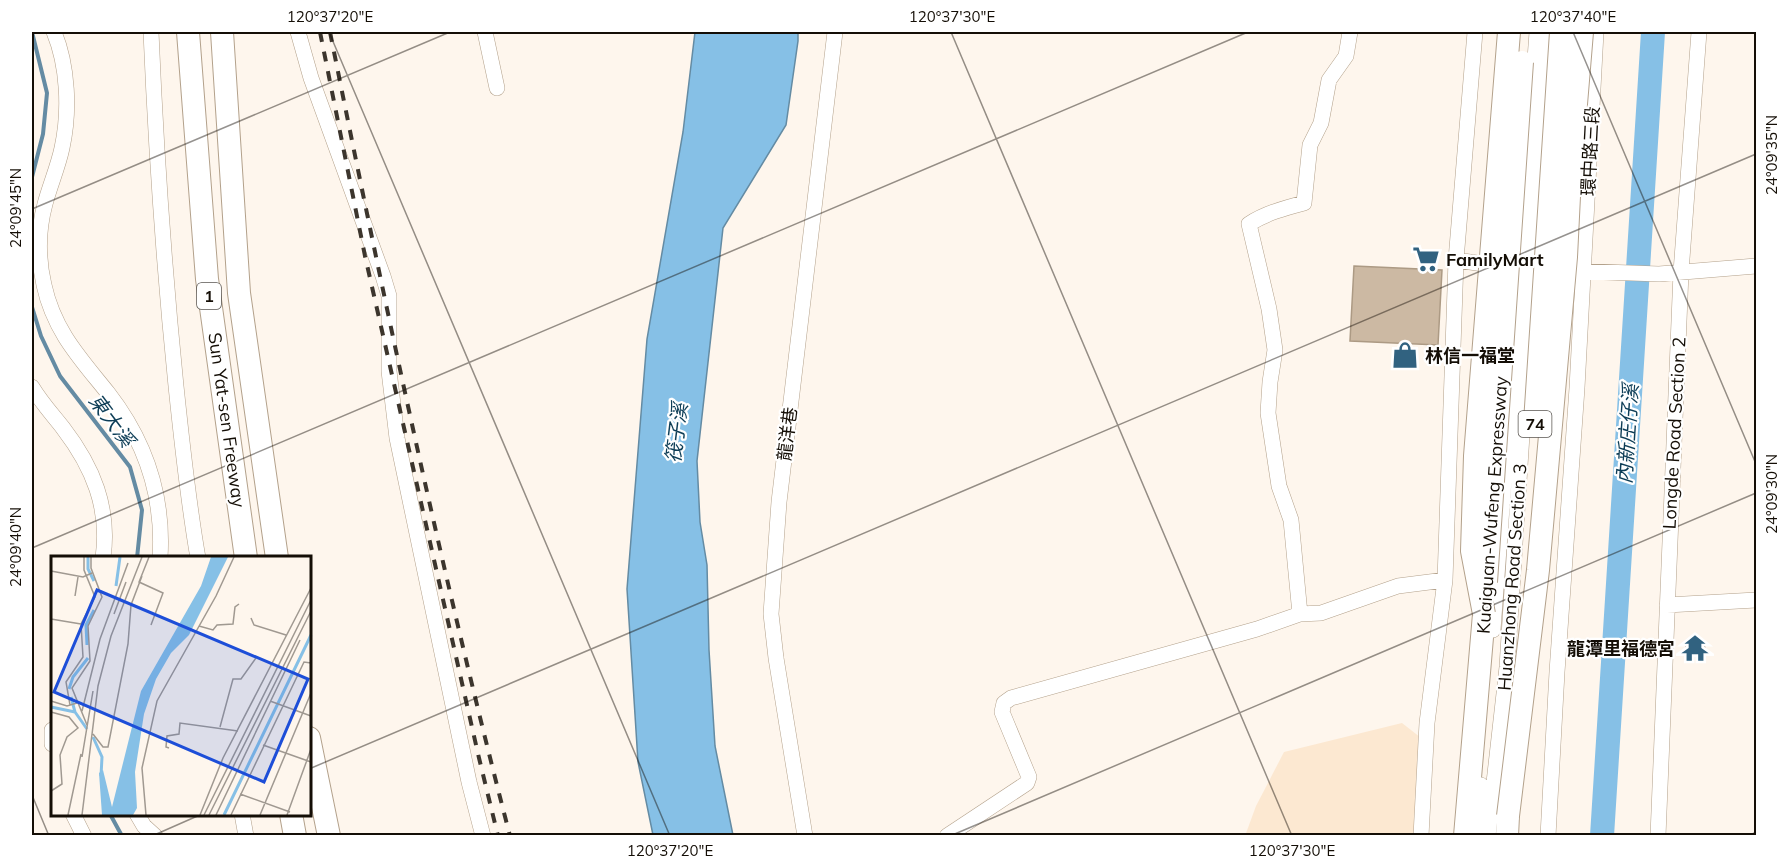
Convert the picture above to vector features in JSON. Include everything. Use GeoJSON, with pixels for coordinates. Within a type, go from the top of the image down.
{"type":"FeatureCollection","features":[{"type":"Feature","properties":{"kind":"highway","name":"Sun Yat-sen Freeway"},"geometry":{"type":"LineString","coordinates":[[188,32],[207,279],[246,556]]}},
{"type":"Feature","properties":{"kind":"highway","name":"Sun Yat-sen Freeway"},"geometry":{"type":"LineString","coordinates":[[222,32],[239,293],[278,556]]}},
{"type":"Feature","properties":{"kind":"highway"},"geometry":{"type":"LineString","coordinates":[[1484,614],[1472,551],[1475,456],[1509,32]]}},
{"type":"Feature","properties":{"kind":"highway","name":"Kuaiguan-Wufeng Expressway"},"geometry":{"type":"LineString","coordinates":[[1465,836],[1484,614],[1525,32]]}},
{"type":"Feature","properties":{"kind":"highway","name":"Kuaiguan-Wufeng Expressway"},"geometry":{"type":"LineString","coordinates":[[1507,826],[1561,32]]}},
{"type":"Feature","properties":{"kind":"highway"},"geometry":{"type":"LineString","coordinates":[[1507,826],[1538,570],[1566,257],[1582,32]]}},
{"type":"Feature","properties":{"kind":"highway"},"geometry":{"type":"LineString","coordinates":[[310,743],[329,836]]}},
{"type":"Feature","properties":{"kind":"highway"},"geometry":{"type":"LineString","coordinates":[[291,816],[295,836]]}},
{"type":"Feature","properties":{"kind":"street"},"geometry":{"type":"LineString","coordinates":[[54,32],[66,87],[66,115],[62,148],[44,206],[40,236],[40,260],[44,286],[57,326],[132,427],[146,459],[157,495],[162,532],[160,556]]}},
{"type":"Feature","properties":{"kind":"street"},"geometry":{"type":"LineString","coordinates":[[151,32],[158,176],[172,343],[188,501],[198,556]]}},
{"type":"Feature","properties":{"kind":"street"},"geometry":{"type":"LineString","coordinates":[[298,32],[310,78],[384,276],[389,296],[389,371],[397,438],[469,782],[483,836]]}},
{"type":"Feature","properties":{"kind":"street"},"geometry":{"type":"LineString","coordinates":[[485,32],[497,88]]}},
{"type":"Feature","properties":{"kind":"street","name":"龍洋巷"},"geometry":{"type":"LineString","coordinates":[[805,836],[771,614],[779,502],[835,32]]}},
{"type":"Feature","properties":{"kind":"street"},"geometry":{"type":"LineString","coordinates":[[1300,614],[1291,520],[1279,486],[1268,413],[1275,350],[1269,309],[1249,224],[1259,217],[1304,203],[1310,145],[1321,123],[1329,80],[1346,56],[1350,32]]}},
{"type":"Feature","properties":{"kind":"street"},"geometry":{"type":"LineString","coordinates":[[1421,836],[1427,723],[1445,580],[1456,260],[1475,32]]}},
{"type":"Feature","properties":{"kind":"street","name":"Huanzhong Road Section 3"},"geometry":{"type":"LineString","coordinates":[[1488,836],[1507,667],[1537,32]]}},
{"type":"Feature","properties":{"kind":"street","name":"Huanzhong Road Section 3"},"geometry":{"type":"LineString","coordinates":[[1476,836],[1548,32]]}},
{"type":"Feature","properties":{"kind":"street","name":"環中路三段"},"geometry":{"type":"LineString","coordinates":[[1583,271],[1596,32]]}},
{"type":"Feature","properties":{"kind":"street","name":"Longde Road Section 2"},"geometry":{"type":"LineString","coordinates":[[1658,836],[1681,272],[1700,32]]}},
{"type":"Feature","properties":{"kind":"street"},"geometry":{"type":"LineString","coordinates":[[1456,260],[1526,270],[1659,274],[1756,266]]}},
{"type":"Feature","properties":{"kind":"street"},"geometry":{"type":"LineString","coordinates":[[1548,836],[1583,271]]}},
{"type":"Feature","properties":{"kind":"street"},"geometry":{"type":"LineString","coordinates":[[32,387],[80,452],[93,475],[102,503],[106,526],[103,556]]}},
{"type":"Feature","properties":{"kind":"street"},"geometry":{"type":"LineString","coordinates":[[947,836],[1027,783],[1029,777],[1002,712],[1004,703],[1011,698],[1257,629],[1300,614],[1320,613],[1398,586],[1445,580]]}},
{"type":"Feature","properties":{"kind":"street"},"geometry":{"type":"LineString","coordinates":[[1667,605],[1756,600]]}},
{"type":"Feature","properties":{"kind":"street"},"geometry":{"type":"LineString","coordinates":[[74,816],[84,836]]}},
{"type":"Feature","properties":{"kind":"street"},"geometry":{"type":"LineString","coordinates":[[138,816],[144,826],[155,836]]}},
{"type":"Feature","properties":{"kind":"street"},"geometry":{"type":"LineString","coordinates":[[242,816],[246,836]]}},
{"type":"Feature","properties":{"kind":"shaded area"},"geometry":{"type":"Polygon","coordinates":[[[1402,723],[1425,741],[1422,835],[1245,836],[1256,806],[1284,752],[1402,723]]]}},
{"type":"Feature","properties":{"kind":"water","name":"筏子溪"},"geometry":{"type":"Polygon","coordinates":[[[695,32],[798,32],[798,41],[786,125],[723,228],[697,461],[700,522],[707,565],[715,746],[733,835],[653,835],[638,762],[627,589],[647,339],[683,132],[695,32]]]}},
{"type":"Feature","properties":{"kind":"building"},"geometry":{"type":"Polygon","coordinates":[[[1354,266],[1442,270],[1438,345],[1350,341],[1354,266]]]}},
{"type":"Feature","properties":{"kind":"building","name":"龍潭里福德宮"},"geometry":{"type":"Polygon","coordinates":[[[1686,642],[1705,643],[1704,654],[1686,654],[1686,642]]]}},
{"type":"Feature","properties":{"kind":"waterway","name":"東大溪"},"geometry":{"type":"LineString","coordinates":[[32,32],[47,93],[43,134],[32,177]]}},
{"type":"Feature","properties":{"kind":"waterway","name":"內新庄仔溪"},"geometry":{"type":"LineString","coordinates":[[1602,836],[1653,32]]}},
{"type":"Feature","properties":{"kind":"waterway","name":"東大溪"},"geometry":{"type":"LineString","coordinates":[[32,307],[41,336],[60,376],[130,467],[142,510],[137,556]]}},
{"type":"Feature","properties":{"kind":"waterway","name":"東大溪"},"geometry":{"type":"LineString","coordinates":[[111,816],[122,836]]}},
{"type":"Feature","properties":{"kind":"railway"},"geometry":{"type":"LineString","coordinates":[[320,32],[365,256],[498,836]]}},
{"type":"Feature","properties":{"kind":"railway"},"geometry":{"type":"LineString","coordinates":[[330,32],[414,435],[460,636],[510,836]]}},
{"type":"Feature","properties":{"kind":"place","name":"FamilyMart"},"geometry":{"type":"Point","coordinates":[1426,259]}},
{"type":"Feature","properties":{"kind":"place","name":"林信一福堂"},"geometry":{"type":"Point","coordinates":[1405,355]}},
{"type":"Feature","properties":{"kind":"place","name":"龍潭里福德宮"},"geometry":{"type":"Point","coordinates":[1695,648]}}]}
